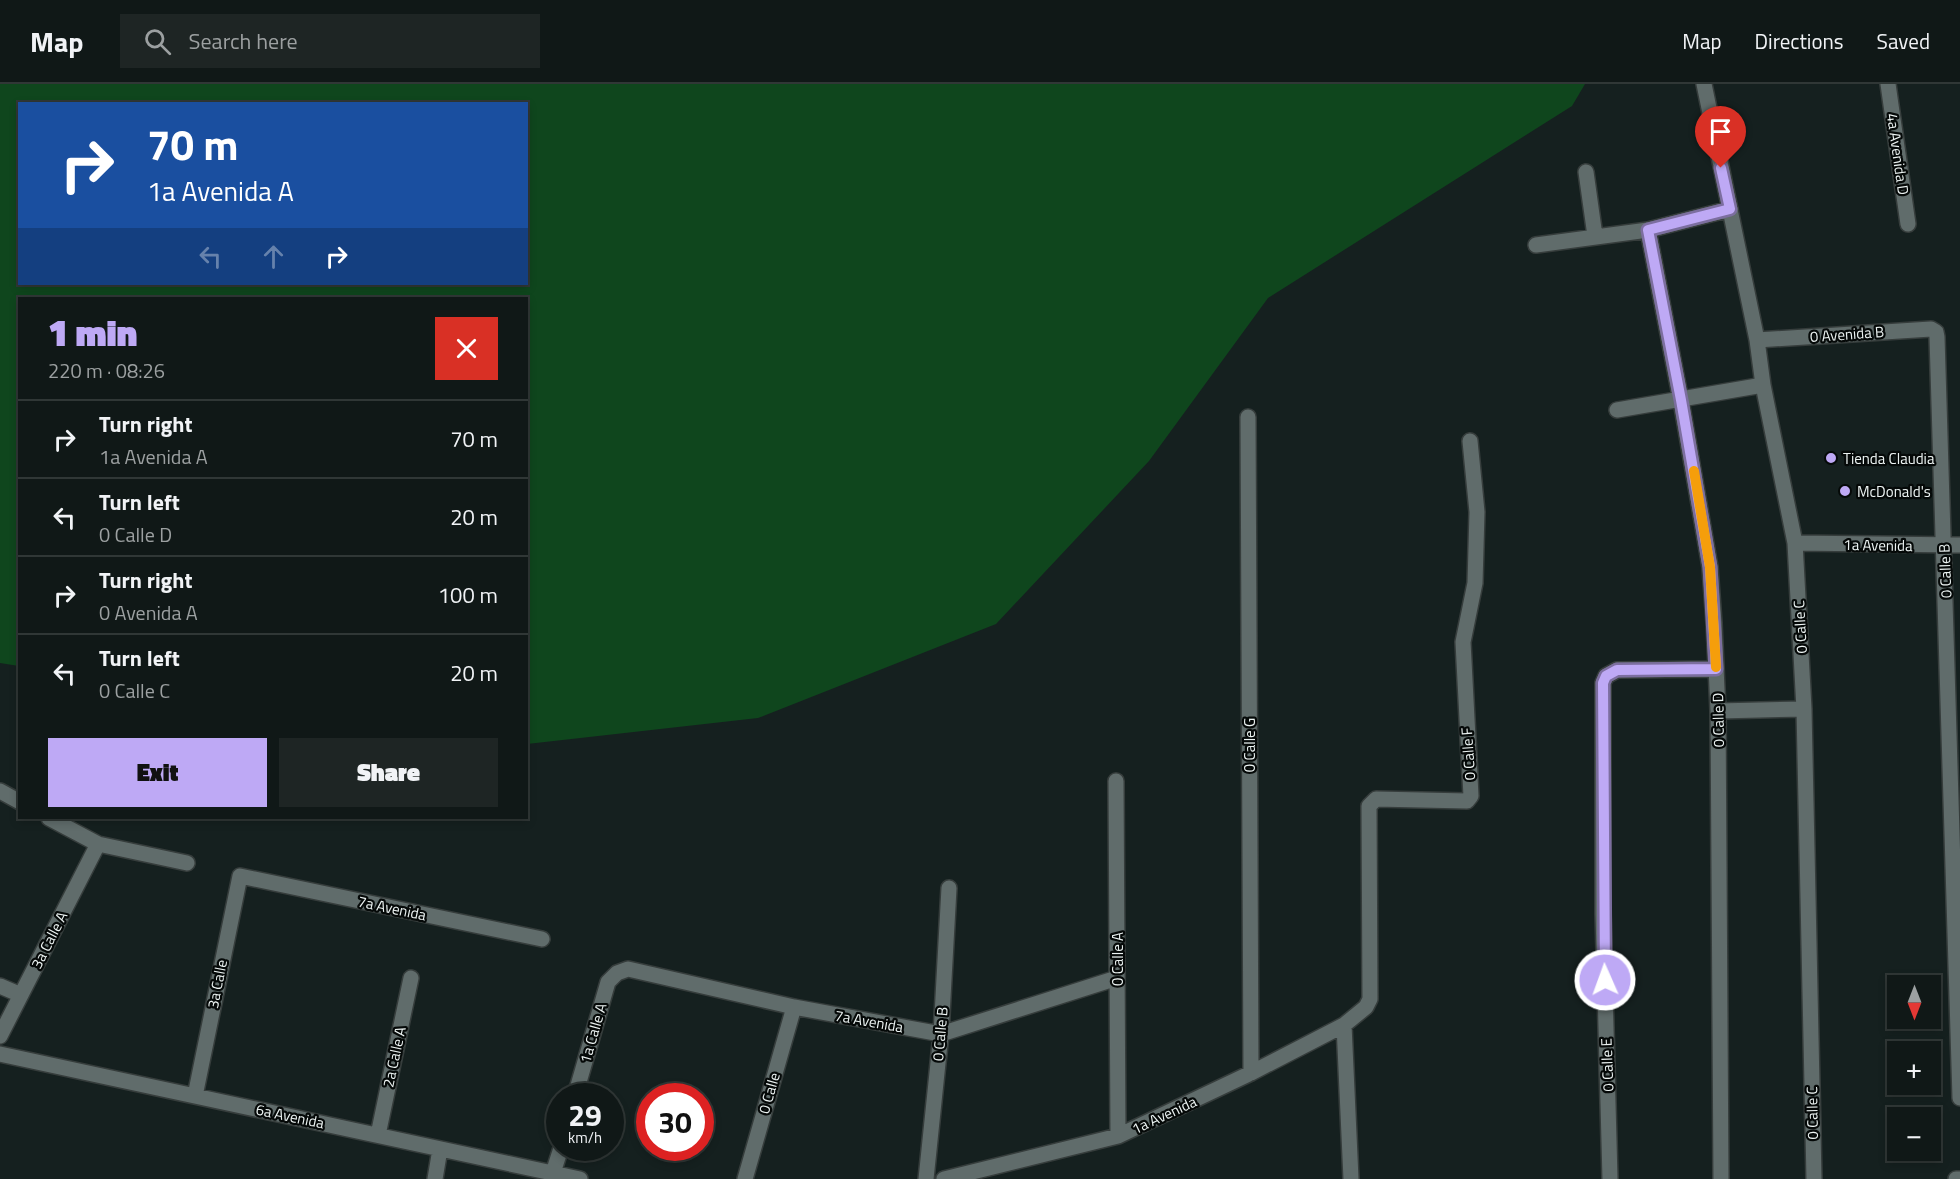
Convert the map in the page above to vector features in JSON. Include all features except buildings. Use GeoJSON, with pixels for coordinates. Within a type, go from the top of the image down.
{"type":"FeatureCollection","features":[{"type":"Feature","properties":{"kind":"street","name":"0 Calle C"},"geometry":{"type":"LineString","coordinates":[[1704,84],[1757,340],[1763,385],[1795,543],[1804,709],[1814,1179]]}},
{"type":"Feature","properties":{"kind":"street","name":"4a Avenida D"},"geometry":{"type":"LineString","coordinates":[[1888,84],[1908,224]]}},
{"type":"Feature","properties":{"kind":"street"},"geometry":{"type":"LineString","coordinates":[[1586,172],[1595,236]]}},
{"type":"Feature","properties":{"kind":"street"},"geometry":{"type":"LineString","coordinates":[[1536,245],[1648,230],[1730,209]]}},
{"type":"Feature","properties":{"kind":"street","name":"0 Calle D"},"geometry":{"type":"LineString","coordinates":[[1648,230],[1710,567],[1718,711],[1721,1179]]}},
{"type":"Feature","properties":{"kind":"street","name":"0 Avenida B"},"geometry":{"type":"LineString","coordinates":[[1757,340],[1931,329],[1936,332]]}},
{"type":"Feature","properties":{"kind":"street","name":"0 Calle B"},"geometry":{"type":"LineString","coordinates":[[1936,332],[1952,545],[1960,1098]]}},
{"type":"Feature","properties":{"kind":"street"},"geometry":{"type":"LineString","coordinates":[[1617,410],[1763,385]]}},
{"type":"Feature","properties":{"kind":"street","name":"0 Calle G"},"geometry":{"type":"LineString","coordinates":[[1248,417],[1251,1073]]}},
{"type":"Feature","properties":{"kind":"street","name":"0 Calle F"},"geometry":{"type":"LineString","coordinates":[[1366,1007],[1370,999],[1369,806],[1376,799],[1467,801],[1471,796],[1463,642],[1475,583],[1477,512],[1470,441]]}},
{"type":"Feature","properties":{"kind":"street","name":"1a Avenida"},"geometry":{"type":"LineString","coordinates":[[1795,543],[1952,545]]}},
{"type":"Feature","properties":{"kind":"street","name":"0 Calle E"},"geometry":{"type":"LineString","coordinates":[[1610,1179],[1603,914],[1603,683],[1606,676],[1617,670],[1716,669]]}},
{"type":"Feature","properties":{"kind":"street"},"geometry":{"type":"LineString","coordinates":[[1718,711],[1804,709]]}},
{"type":"Feature","properties":{"kind":"street","name":"0 Calle A"},"geometry":{"type":"LineString","coordinates":[[1116,781],[1118,1136]]}},
{"type":"Feature","properties":{"kind":"street"},"geometry":{"type":"LineString","coordinates":[[0,791],[18,801]]}},
{"type":"Feature","properties":{"kind":"street"},"geometry":{"type":"LineString","coordinates":[[51,819],[98,844],[187,863]]}},
{"type":"Feature","properties":{"kind":"street","name":"3a Calle A"},"geometry":{"type":"LineString","coordinates":[[0,1036],[98,844]]}},
{"type":"Feature","properties":{"kind":"street","name":"7a Avenida"},"geometry":{"type":"LineString","coordinates":[[243,875],[542,939]]}},
{"type":"Feature","properties":{"kind":"street","name":"3a Calle"},"geometry":{"type":"LineString","coordinates":[[195,1096],[238,878],[243,875]]}},
{"type":"Feature","properties":{"kind":"street","name":"0 Calle B"},"geometry":{"type":"LineString","coordinates":[[926,1179],[941,1034],[949,888]]}},
{"type":"Feature","properties":{"kind":"street","name":"7a Avenida"},"geometry":{"type":"LineString","coordinates":[[616,973],[628,969],[794,1007],[941,1034],[1117,978]]}},
{"type":"Feature","properties":{"kind":"street","name":"1a Calle A"},"geometry":{"type":"LineString","coordinates":[[579,1083],[608,981],[616,973]]}},
{"type":"Feature","properties":{"kind":"street","name":"2a Calle A"},"geometry":{"type":"LineString","coordinates":[[378,1135],[411,978]]}},
{"type":"Feature","properties":{"kind":"street"},"geometry":{"type":"LineString","coordinates":[[0,986],[21,995]]}},
{"type":"Feature","properties":{"kind":"street","name":"0 Calle"},"geometry":{"type":"LineString","coordinates":[[745,1179],[794,1007]]}},
{"type":"Feature","properties":{"kind":"street","name":"1a Avenida"},"geometry":{"type":"LineString","coordinates":[[944,1179],[1118,1136],[1251,1073],[1344,1025],[1366,1007]]}},
{"type":"Feature","properties":{"kind":"street"},"geometry":{"type":"LineString","coordinates":[[1344,1025],[1351,1179]]}},
{"type":"Feature","properties":{"kind":"street","name":"6a Avenida"},"geometry":{"type":"LineString","coordinates":[[0,1054],[580,1179]]}},
{"type":"Feature","properties":{"kind":"street"},"geometry":{"type":"LineString","coordinates":[[435,1179],[440,1149]]}},
{"type":"Feature","properties":{"kind":"street"},"geometry":{"type":"LineString","coordinates":[[553,1173],[557,1161]]}},
{"type":"Feature","properties":{"kind":"green space"},"geometry":{"type":"Polygon","coordinates":[[[0,84],[1585,84],[1572,106],[1268,298],[1149,461],[996,624],[758,718],[528,744],[528,297],[18,297],[18,666],[0,663],[0,84]]]}},
{"type":"Feature","properties":{"kind":"slow traffic"},"geometry":{"type":"LineString","coordinates":[[1694,471],[1710,567],[1716,667]]}},
{"type":"Feature","properties":{"kind":"place","name":"Tienda Claudia"},"geometry":{"type":"Point","coordinates":[1831,458]}},
{"type":"Feature","properties":{"kind":"place","name":"McDonald's"},"geometry":{"type":"Point","coordinates":[1845,491]}},
{"type":"Feature","properties":{"kind":"route"},"geometry":{"type":"LineString","coordinates":[[1605,980],[1603,683],[1606,676],[1617,670],[1716,669],[1710,567],[1648,230],[1730,209],[1721,168]]}}]}
